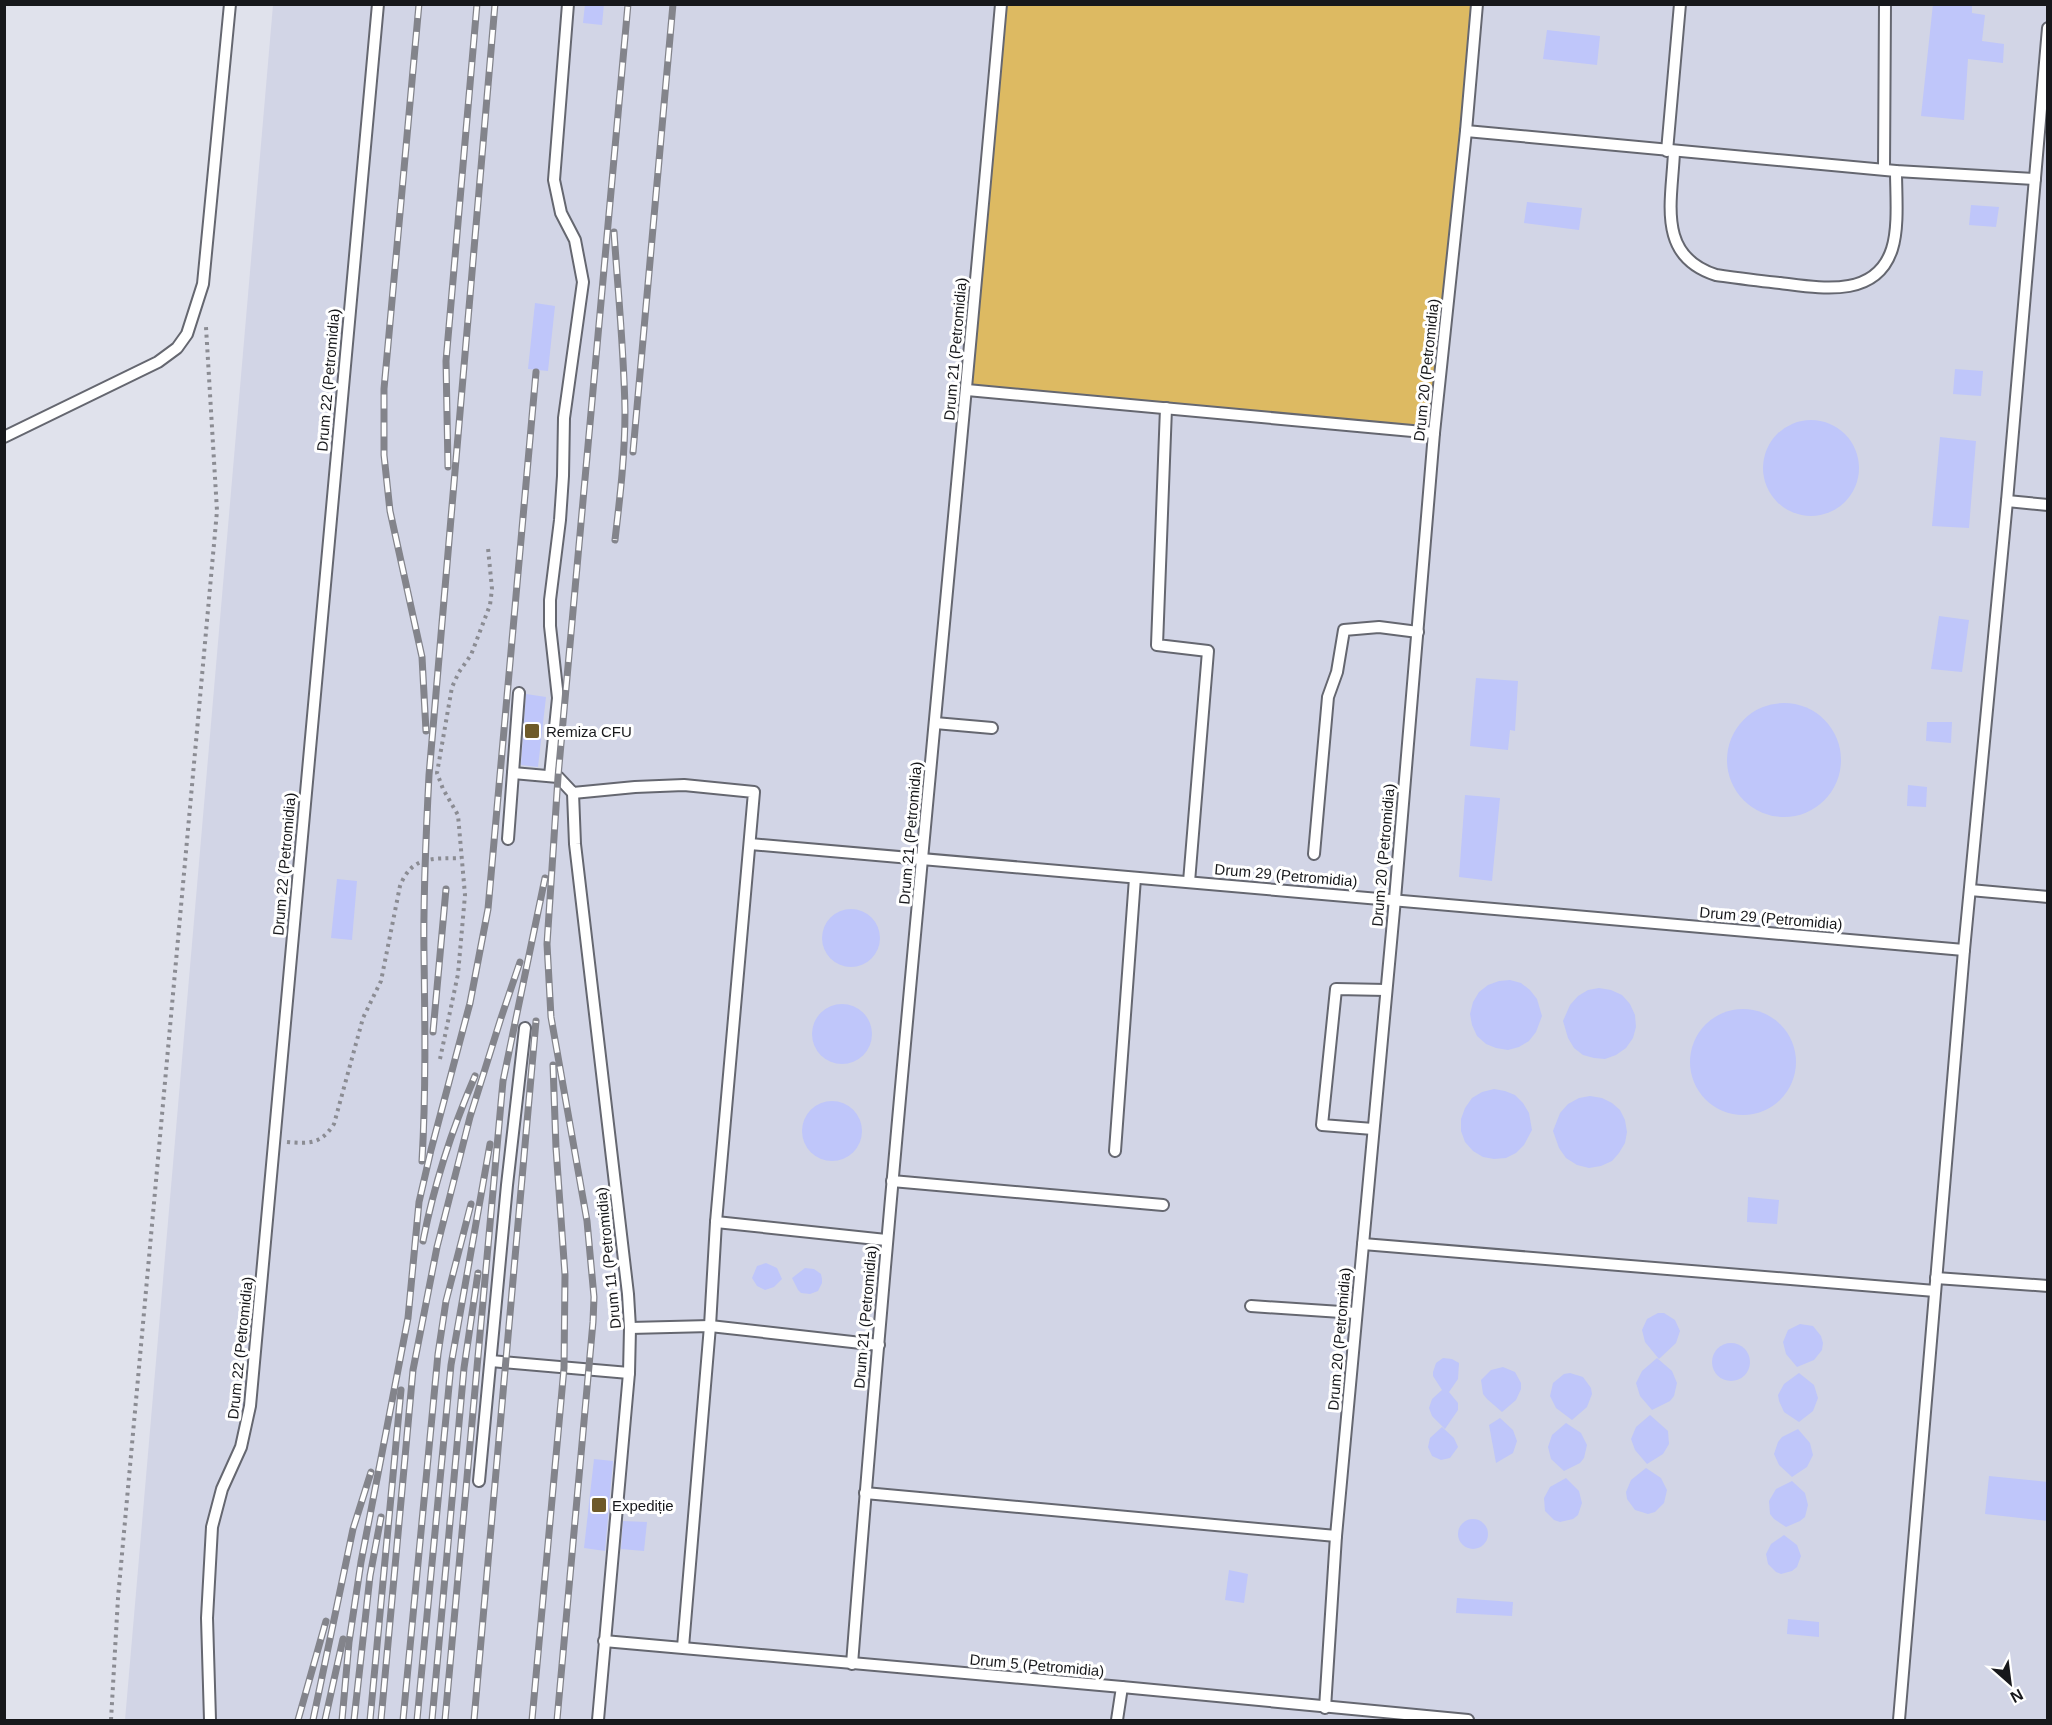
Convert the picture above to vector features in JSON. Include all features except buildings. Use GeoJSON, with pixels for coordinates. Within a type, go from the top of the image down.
{"type":"FeatureCollection","features":[{"type":"Feature","properties":{"kind":"lane"},"geometry":{"type":"LineString","coordinates":[[4,437],[158,362],[177,348],[187,334],[203,284],[230,4]]}},
{"type":"Feature","properties":{"kind":"lane","name":"Drum 22 (Petromidia)"},"geometry":{"type":"LineString","coordinates":[[210,1720],[207,1618],[212,1527],[222,1489],[246,1430],[275,1141],[378,4]]}},
{"type":"Feature","properties":{"kind":"lane"},"geometry":{"type":"LineString","coordinates":[[550,776],[558,698],[550,626],[550,600],[561,509],[564,418],[583,282],[575,240],[561,213],[554,180],[568,4]]}},
{"type":"Feature","properties":{"kind":"lane","name":"Drum 21 (Petromidia)"},"geometry":{"type":"LineString","coordinates":[[852,1664],[886,1240],[967,390],[1001,4]]}},
{"type":"Feature","properties":{"kind":"lane","name":"Drum 20 (Petromidia)"},"geometry":{"type":"LineString","coordinates":[[1325,1708],[1336,1536],[1395,900],[1434,433],[1477,4]]}},
{"type":"Feature","properties":{"kind":"lane"},"geometry":{"type":"LineString","coordinates":[[1680,4],[1671,151],[1671,226],[1674,240],[1686,259],[1704,271],[1716,275],[1821,288],[1848,287],[1861,282],[1881,268],[1888,259],[1894,236],[1896,171]]}},
{"type":"Feature","properties":{"kind":"lane"},"geometry":{"type":"LineString","coordinates":[[1884,168],[1885,4]]}},
{"type":"Feature","properties":{"kind":"lane"},"geometry":{"type":"LineString","coordinates":[[1899,1720],[1964,950],[2007,501],[2048,27]]}},
{"type":"Feature","properties":{"kind":"lane"},"geometry":{"type":"LineString","coordinates":[[1466,131],[1629,145],[1671,151],[1884,168],[1896,171],[2035,179]]}},
{"type":"Feature","properties":{"kind":"lane"},"geometry":{"type":"LineString","coordinates":[[967,390],[1434,433]]}},
{"type":"Feature","properties":{"kind":"lane"},"geometry":{"type":"LineString","coordinates":[[1166,408],[1157,645],[1208,651],[1189,882]]}},
{"type":"Feature","properties":{"kind":"lane"},"geometry":{"type":"LineString","coordinates":[[2007,501],[2048,505]]}},
{"type":"Feature","properties":{"kind":"lane"},"geometry":{"type":"LineString","coordinates":[[1314,854],[1328,697],[1337,672],[1344,630],[1379,627],[1418,632]]}},
{"type":"Feature","properties":{"kind":"lane"},"geometry":{"type":"LineString","coordinates":[[508,839],[519,693]]}},
{"type":"Feature","properties":{"kind":"lane"},"geometry":{"type":"LineString","coordinates":[[936,723],[992,728]]}},
{"type":"Feature","properties":{"kind":"lane"},"geometry":{"type":"LineString","coordinates":[[513,773],[558,777],[573,793],[684,785],[754,792],[716,1222],[710,1326],[683,1647]]}},
{"type":"Feature","properties":{"kind":"lane","name":"Drum 11 (Petromidia)"},"geometry":{"type":"LineString","coordinates":[[573,793],[576,844],[630,1328],[629,1373],[598,1720]]}},
{"type":"Feature","properties":{"kind":"lane","name":"Drum 29 (Petromidia)"},"geometry":{"type":"LineString","coordinates":[[750,844],[1964,950]]}},
{"type":"Feature","properties":{"kind":"lane"},"geometry":{"type":"LineString","coordinates":[[1116,1150],[1135,878]]}},
{"type":"Feature","properties":{"kind":"lane"},"geometry":{"type":"LineString","coordinates":[[1970,890],[2048,897]]}},
{"type":"Feature","properties":{"kind":"lane"},"geometry":{"type":"LineString","coordinates":[[1373,1129],[1322,1125],[1336,989],[1386,990]]}},
{"type":"Feature","properties":{"kind":"lane"},"geometry":{"type":"LineString","coordinates":[[479,1481],[507,1185],[525,1028]]}},
{"type":"Feature","properties":{"kind":"lane"},"geometry":{"type":"LineString","coordinates":[[892,1181],[1163,1205]]}},
{"type":"Feature","properties":{"kind":"lane"},"geometry":{"type":"LineString","coordinates":[[716,1222],[886,1240]]}},
{"type":"Feature","properties":{"kind":"lane"},"geometry":{"type":"LineString","coordinates":[[1363,1244],[1935,1291]]}},
{"type":"Feature","properties":{"kind":"lane"},"geometry":{"type":"LineString","coordinates":[[1936,1278],[2048,1286]]}},
{"type":"Feature","properties":{"kind":"lane"},"geometry":{"type":"LineString","coordinates":[[1251,1306],[1356,1313]]}},
{"type":"Feature","properties":{"kind":"lane"},"geometry":{"type":"LineString","coordinates":[[630,1328],[710,1326],[879,1345]]}},
{"type":"Feature","properties":{"kind":"lane"},"geometry":{"type":"LineString","coordinates":[[491,1361],[629,1373]]}},
{"type":"Feature","properties":{"kind":"lane"},"geometry":{"type":"LineString","coordinates":[[865,1493],[1336,1536]]}},
{"type":"Feature","properties":{"kind":"lane","name":"Drum 5 (Petromidia)"},"geometry":{"type":"LineString","coordinates":[[604,1641],[1467,1720]]}},
{"type":"Feature","properties":{"kind":"lane"},"geometry":{"type":"LineString","coordinates":[[1118,1720],[1122,1687]]}},
{"type":"Feature","properties":{"kind":"path"},"geometry":{"type":"LineString","coordinates":[[111,1720],[119,1586],[217,511],[205,320]]}},
{"type":"Feature","properties":{"kind":"path"},"geometry":{"type":"LineString","coordinates":[[440,1059],[458,974],[465,895],[458,815],[437,773],[452,687],[471,655],[490,604],[492,581],[488,548]]}},
{"type":"Feature","properties":{"kind":"path"},"geometry":{"type":"LineString","coordinates":[[275,1141],[306,1143],[320,1140],[328,1134],[334,1124],[363,1018],[381,981],[400,886],[405,874],[411,867],[425,859],[461,858]]}},
{"type":"Feature","properties":{"kind":"shaded area"},"geometry":{"type":"Polygon","coordinates":[[[273,5],[2047,5],[2047,1720],[125,1720],[273,5]]]}},
{"type":"Feature","properties":{"kind":"shaded area"},"geometry":{"type":"Polygon","coordinates":[[[1001,5],[1474,5],[1434,433],[967,390],[1001,5]]]}},
{"type":"Feature","properties":{"kind":"railway"},"geometry":{"type":"LineString","coordinates":[[419,4],[384,389],[384,455],[390,511],[422,657],[426,731]]}},
{"type":"Feature","properties":{"kind":"railway"},"geometry":{"type":"LineString","coordinates":[[448,467],[446,361],[477,4]]}},
{"type":"Feature","properties":{"kind":"railway"},"geometry":{"type":"LineString","coordinates":[[422,1161],[425,1057],[424,909],[429,775],[495,4]]}},
{"type":"Feature","properties":{"kind":"railway"},"geometry":{"type":"LineString","coordinates":[[557,1720],[594,1297],[587,1221],[551,1017],[547,944],[558,777],[628,4]]}},
{"type":"Feature","properties":{"kind":"railway"},"geometry":{"type":"LineString","coordinates":[[633,452],[673,4]]}},
{"type":"Feature","properties":{"kind":"railway"},"geometry":{"type":"LineString","coordinates":[[614,232],[625,411],[615,540]]}},
{"type":"Feature","properties":{"kind":"railway"},"geometry":{"type":"LineString","coordinates":[[342,1720],[349,1642],[361,1562],[408,1318],[419,1202],[470,1003],[488,909],[536,372]]}},
{"type":"Feature","properties":{"kind":"railway"},"geometry":{"type":"LineString","coordinates":[[445,1720],[503,1081],[545,878]]}},
{"type":"Feature","properties":{"kind":"railway"},"geometry":{"type":"LineString","coordinates":[[433,1032],[446,889]]}},
{"type":"Feature","properties":{"kind":"railway"},"geometry":{"type":"LineString","coordinates":[[381,1720],[413,1370],[437,1247],[470,1117],[520,962]]}},
{"type":"Feature","properties":{"kind":"railway"},"geometry":{"type":"LineString","coordinates":[[474,1720],[536,1021]]}},
{"type":"Feature","properties":{"kind":"railway"},"geometry":{"type":"LineString","coordinates":[[532,1720],[564,1368],[565,1275],[553,1065]]}},
{"type":"Feature","properties":{"kind":"railway"},"geometry":{"type":"LineString","coordinates":[[423,1241],[444,1157],[475,1076]]}},
{"type":"Feature","properties":{"kind":"railway"},"geometry":{"type":"LineString","coordinates":[[417,1720],[451,1365],[490,1144]]}},
{"type":"Feature","properties":{"kind":"railway"},"geometry":{"type":"LineString","coordinates":[[403,1720],[438,1354],[446,1301],[471,1204]]}},
{"type":"Feature","properties":{"kind":"railway"},"geometry":{"type":"LineString","coordinates":[[432,1720],[464,1368],[478,1273]]}},
{"type":"Feature","properties":{"kind":"railway"},"geometry":{"type":"LineString","coordinates":[[370,1720],[401,1390]]}},
{"type":"Feature","properties":{"kind":"railway"},"geometry":{"type":"LineString","coordinates":[[313,1720],[353,1529],[371,1472]]}},
{"type":"Feature","properties":{"kind":"railway"},"geometry":{"type":"LineString","coordinates":[[354,1720],[370,1576],[381,1517]]}},
{"type":"Feature","properties":{"kind":"railway"},"geometry":{"type":"LineString","coordinates":[[298,1720],[326,1621]]}},
{"type":"Feature","properties":{"kind":"railway"},"geometry":{"type":"LineString","coordinates":[[325,1720],[343,1639]]}},
{"type":"Feature","properties":{"kind":"place","name":"Remiza CFU"},"geometry":{"type":"Point","coordinates":[532,731]}},
{"type":"Feature","properties":{"kind":"place","name":"Expediție"},"geometry":{"type":"Point","coordinates":[599,1505]}}]}
